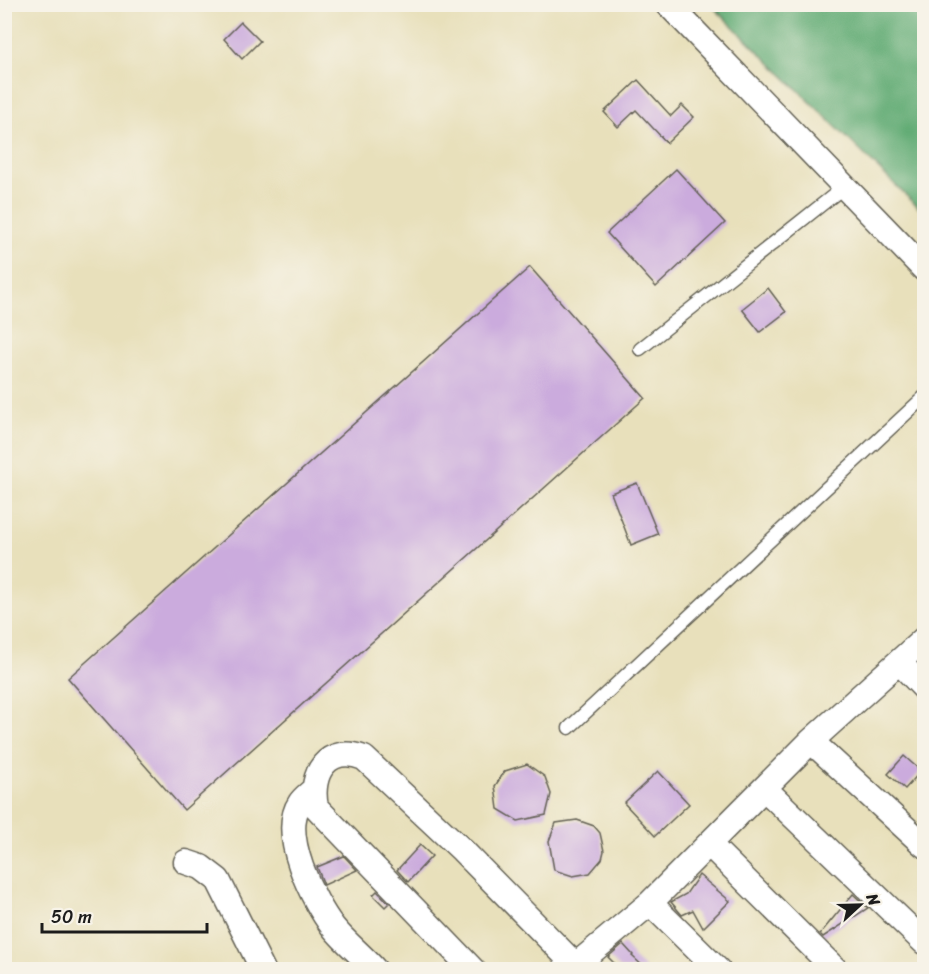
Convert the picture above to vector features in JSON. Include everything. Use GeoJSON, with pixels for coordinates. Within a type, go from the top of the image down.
{"type":"FeatureCollection","features":[{"type":"Feature","properties":{"kind":"street"},"geometry":{"type":"LineString","coordinates":[[668,4],[924,269]]}},
{"type":"Feature","properties":{"kind":"street"},"geometry":{"type":"LineString","coordinates":[[375,969],[333,926],[306,877],[293,840],[293,825],[299,804],[313,790],[319,774],[331,757],[349,752],[364,758],[585,965],[710,845],[811,741],[924,639]]}},
{"type":"Feature","properties":{"kind":"street"},"geometry":{"type":"LineString","coordinates":[[899,662],[924,688]]}},
{"type":"Feature","properties":{"kind":"street"},"geometry":{"type":"LineString","coordinates":[[811,741],[924,845]]}},
{"type":"Feature","properties":{"kind":"street"},"geometry":{"type":"LineString","coordinates":[[765,789],[924,942]]}},
{"type":"Feature","properties":{"kind":"street"},"geometry":{"type":"LineString","coordinates":[[313,790],[316,807],[473,969]]}},
{"type":"Feature","properties":{"kind":"street"},"geometry":{"type":"LineString","coordinates":[[710,845],[836,969]]}},
{"type":"Feature","properties":{"kind":"street"},"geometry":{"type":"LineString","coordinates":[[186,862],[201,867],[218,880],[263,969]]}},
{"type":"Feature","properties":{"kind":"street"},"geometry":{"type":"LineString","coordinates":[[650,903],[718,969]]}},
{"type":"Feature","properties":{"kind":"lane"},"geometry":{"type":"LineString","coordinates":[[640,349],[844,188]]}},
{"type":"Feature","properties":{"kind":"lane"},"geometry":{"type":"LineString","coordinates":[[569,728],[924,397]]}},
{"type":"Feature","properties":{"kind":"green space"},"geometry":{"type":"Polygon","coordinates":[[[711,5],[924,5],[924,213],[711,5]]]}},
{"type":"Feature","properties":{"kind":"building"},"geometry":{"type":"Polygon","coordinates":[[[241,22],[260,41],[242,59],[224,39],[241,22]]]}},
{"type":"Feature","properties":{"kind":"building"},"geometry":{"type":"Polygon","coordinates":[[[638,80],[671,116],[682,105],[694,117],[667,143],[636,110],[618,127],[604,112],[638,80]]]}},
{"type":"Feature","properties":{"kind":"building"},"geometry":{"type":"Polygon","coordinates":[[[676,169],[725,223],[656,287],[607,233],[676,169]]]}},
{"type":"Feature","properties":{"kind":"building"},"geometry":{"type":"Polygon","coordinates":[[[530,267],[645,398],[184,810],[68,678],[530,267]]]}},
{"type":"Feature","properties":{"kind":"building"},"geometry":{"type":"Polygon","coordinates":[[[768,288],[786,312],[760,332],[742,309],[768,288]]]}},
{"type":"Feature","properties":{"kind":"building"},"geometry":{"type":"Polygon","coordinates":[[[637,483],[658,534],[631,545],[611,493],[637,483]]]}},
{"type":"Feature","properties":{"kind":"building"},"geometry":{"type":"Polygon","coordinates":[[[904,756],[921,771],[905,789],[888,774],[904,756]]]}},
{"type":"Feature","properties":{"kind":"building"},"geometry":{"type":"Polygon","coordinates":[[[527,764],[545,777],[551,794],[546,815],[518,821],[498,809],[495,786],[505,771],[527,764]]]}},
{"type":"Feature","properties":{"kind":"building"},"geometry":{"type":"Polygon","coordinates":[[[658,771],[689,804],[655,836],[624,803],[658,771]]]}},
{"type":"Feature","properties":{"kind":"building"},"geometry":{"type":"Polygon","coordinates":[[[577,820],[594,826],[600,833],[604,851],[602,859],[590,873],[573,876],[554,870],[549,841],[556,823],[577,820]]]}},
{"type":"Feature","properties":{"kind":"building"},"geometry":{"type":"Polygon","coordinates":[[[420,845],[432,856],[408,882],[397,870],[420,845]]]}},
{"type":"Feature","properties":{"kind":"building"},"geometry":{"type":"Polygon","coordinates":[[[344,856],[357,870],[324,885],[317,867],[344,856]]]}},
{"type":"Feature","properties":{"kind":"building"},"geometry":{"type":"Polygon","coordinates":[[[699,875],[730,901],[703,928],[693,910],[682,915],[671,902],[686,894],[699,875]]]}},
{"type":"Feature","properties":{"kind":"building"},"geometry":{"type":"Polygon","coordinates":[[[377,891],[389,903],[385,907],[373,895],[377,891]]]}},
{"type":"Feature","properties":{"kind":"building"},"geometry":{"type":"Polygon","coordinates":[[[853,894],[868,908],[823,937],[820,934],[853,894]]]}},
{"type":"Feature","properties":{"kind":"building"},"geometry":{"type":"Polygon","coordinates":[[[623,944],[646,969],[620,969],[608,957],[623,944]]]}}]}
